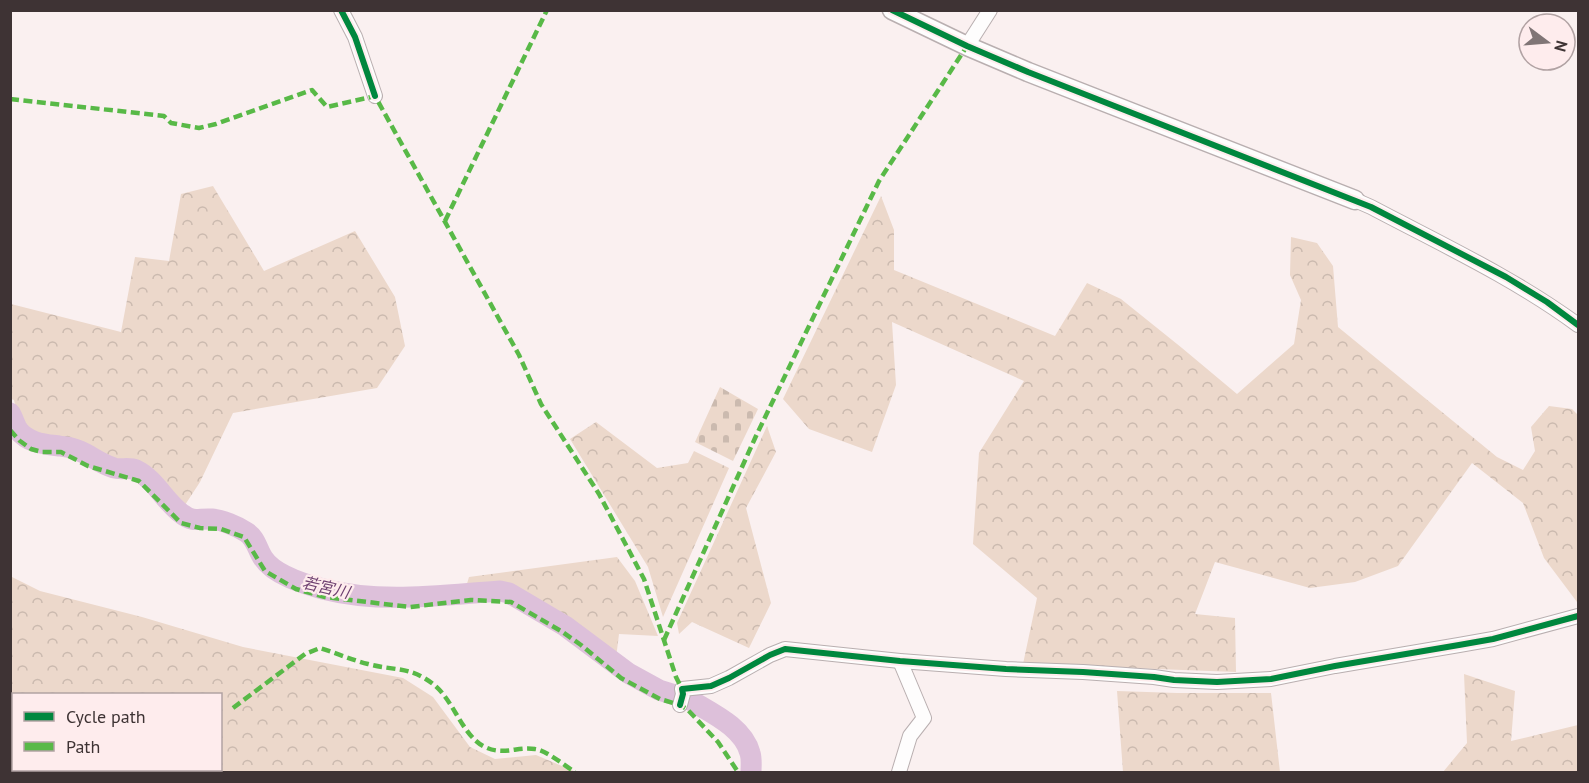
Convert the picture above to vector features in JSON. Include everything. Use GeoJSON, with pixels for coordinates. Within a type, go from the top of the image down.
{"type":"FeatureCollection","features":[{"type":"Feature","properties":{"kind":"street"},"geometry":{"type":"LineString","coordinates":[[342,10],[355,37],[375,96]]}},
{"type":"Feature","properties":{"kind":"street"},"geometry":{"type":"LineString","coordinates":[[892,10],[967,46],[1039,76],[1371,207],[1506,277],[1547,302],[1578,325]]}},
{"type":"Feature","properties":{"kind":"street"},"geometry":{"type":"LineString","coordinates":[[967,46],[990,10]]}},
{"type":"Feature","properties":{"kind":"street"},"geometry":{"type":"LineString","coordinates":[[680,705],[682,689],[711,686],[785,649],[900,661],[1217,682],[1271,679],[1493,639],[1578,616]]}},
{"type":"Feature","properties":{"kind":"street"},"geometry":{"type":"LineString","coordinates":[[899,772],[910,736],[924,718],[900,661]]}},
{"type":"Feature","properties":{"kind":"green space"},"geometry":{"type":"Polygon","coordinates":[[[213,186],[264,271],[355,231],[395,297],[405,346],[377,388],[233,413],[200,482],[183,508],[148,472],[134,463],[106,462],[77,444],[37,439],[24,427],[17,414],[14,400],[11,399],[11,304],[121,332],[135,257],[169,261],[181,194],[213,186]]]}},
{"type":"Feature","properties":{"kind":"green space"},"geometry":{"type":"Polygon","coordinates":[[[881,196],[894,230],[894,270],[1055,336],[1087,283],[1121,299],[1237,394],[1294,344],[1301,300],[1290,275],[1291,237],[1317,243],[1333,266],[1338,327],[1497,457],[1523,470],[1535,451],[1531,427],[1549,406],[1572,409],[1578,415],[1578,602],[1544,558],[1523,503],[1472,463],[1398,566],[1355,582],[1310,588],[1215,562],[1195,614],[1235,618],[1236,672],[1023,664],[1037,598],[973,544],[979,453],[1024,381],[892,322],[896,385],[872,452],[809,429],[783,399],[881,196]]]}},
{"type":"Feature","properties":{"kind":"green space"},"geometry":{"type":"Polygon","coordinates":[[[720,387],[758,409],[733,461],[695,442],[720,387]]]}},
{"type":"Feature","properties":{"kind":"green space"},"geometry":{"type":"Polygon","coordinates":[[[596,422],[657,468],[688,463],[694,451],[729,468],[663,617],[648,567],[570,439],[596,422]]]}},
{"type":"Feature","properties":{"kind":"green space"},"geometry":{"type":"Polygon","coordinates":[[[767,426],[776,452],[746,508],[771,603],[749,648],[692,622],[679,634],[677,623],[767,426]]]}},
{"type":"Feature","properties":{"kind":"green space"},"geometry":{"type":"Polygon","coordinates":[[[617,557],[635,581],[658,636],[619,634],[616,658],[526,592],[506,586],[466,587],[469,577],[617,557]]]}},
{"type":"Feature","properties":{"kind":"green space"},"geometry":{"type":"Polygon","coordinates":[[[10,576],[40,591],[142,617],[243,647],[403,678],[433,697],[470,747],[495,759],[536,755],[576,772],[175,772],[222,771],[222,693],[12,693],[12,771],[148,771],[11,772],[10,576]]]}},
{"type":"Feature","properties":{"kind":"green space"},"geometry":{"type":"Polygon","coordinates":[[[1464,674],[1515,691],[1511,741],[1578,725],[1578,772],[1443,772],[1467,743],[1464,674]]]}},
{"type":"Feature","properties":{"kind":"green space"},"geometry":{"type":"Polygon","coordinates":[[[1117,691],[1271,693],[1280,772],[1123,772],[1117,691]]]}},
{"type":"Feature","properties":{"kind":"waterway","name":"若宮川"},"geometry":{"type":"LineString","coordinates":[[10,413],[18,430],[27,438],[73,448],[114,468],[136,470],[149,479],[186,517],[216,520],[249,534],[268,564],[290,578],[323,589],[367,596],[412,597],[500,591],[509,593],[565,626],[628,673],[659,690],[675,695]]}},
{"type":"Feature","properties":{"kind":"waterway","name":"若宮川"},"geometry":{"type":"LineString","coordinates":[[687,698],[733,727],[740,735],[750,753],[751,772]]}},
{"type":"Feature","properties":{"kind":"marked path"},"geometry":{"type":"LineString","coordinates":[[445,221],[547,10]]}},
{"type":"Feature","properties":{"kind":"marked path"},"geometry":{"type":"LineString","coordinates":[[664,640],[756,436],[879,181],[967,46]]}},
{"type":"Feature","properties":{"kind":"marked path"},"geometry":{"type":"LineString","coordinates":[[10,99],[164,116],[171,123],[199,128],[312,90],[327,107],[375,96],[519,355],[541,404],[599,494],[644,579],[682,689]]}},
{"type":"Feature","properties":{"kind":"marked path"},"geometry":{"type":"LineString","coordinates":[[10,430],[31,449],[42,452],[61,452],[88,466],[139,481],[181,523],[200,528],[221,529],[244,537],[265,571],[296,589],[325,597],[410,607],[471,600],[511,602],[561,631],[621,678],[660,699],[687,709],[718,742],[738,772]]}},
{"type":"Feature","properties":{"kind":"marked path"},"geometry":{"type":"LineString","coordinates":[[233,708],[305,654],[320,648],[356,661],[417,674],[440,691],[470,735],[485,747],[498,751],[528,748],[539,750],[575,772]]}},
{"type":"Feature","properties":{"kind":"cycle path"},"geometry":{"type":"LineString","coordinates":[[341,10],[355,37],[375,96]]}},
{"type":"Feature","properties":{"kind":"cycle path"},"geometry":{"type":"LineString","coordinates":[[892,10],[1028,72],[1371,207],[1506,277],[1547,302],[1578,325]]}},
{"type":"Feature","properties":{"kind":"cycle path"},"geometry":{"type":"LineString","coordinates":[[680,705],[682,689],[711,686],[785,649],[900,661],[1217,682],[1271,679],[1493,639],[1578,616]]}}]}
